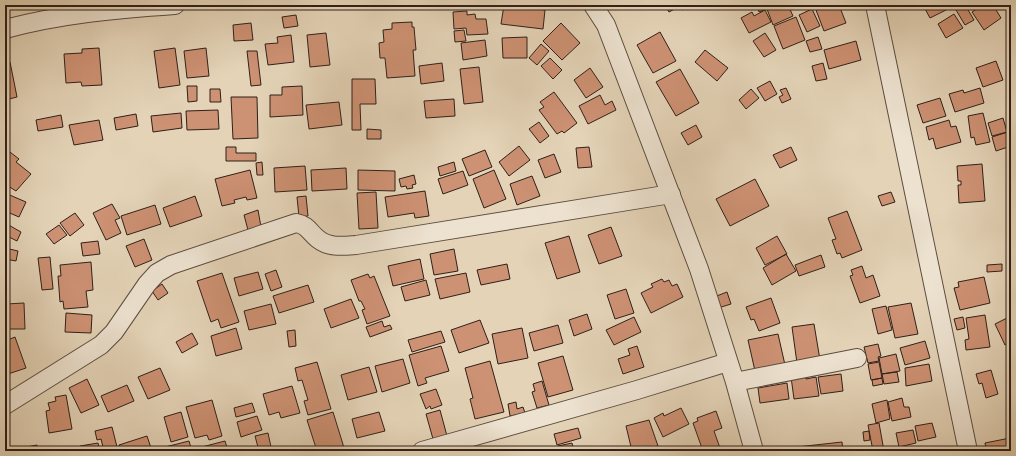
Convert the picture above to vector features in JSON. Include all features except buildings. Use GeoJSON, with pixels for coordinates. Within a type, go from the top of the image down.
{"type":"FeatureCollection","features":[{"type":"Feature","properties":{"kind":"street"},"geometry":{"type":"LineString","coordinates":[[5,29],[39,20],[111,10],[175,5]]}},
{"type":"Feature","properties":{"kind":"street"},"geometry":{"type":"LineString","coordinates":[[594,5],[606,25],[699,269],[735,382],[754,451]]}},
{"type":"Feature","properties":{"kind":"street"},"geometry":{"type":"LineString","coordinates":[[875,5],[968,451]]}},
{"type":"Feature","properties":{"kind":"street"},"geometry":{"type":"LineString","coordinates":[[5,405],[101,345],[114,332],[147,284],[157,273],[171,265],[296,223],[308,227],[315,236],[326,243],[339,246],[356,245],[671,194]]}},
{"type":"Feature","properties":{"kind":"street"},"geometry":{"type":"LineString","coordinates":[[735,382],[857,358]]}},
{"type":"Feature","properties":{"kind":"street"},"geometry":{"type":"LineString","coordinates":[[422,451],[637,390],[728,362]]}}]}
